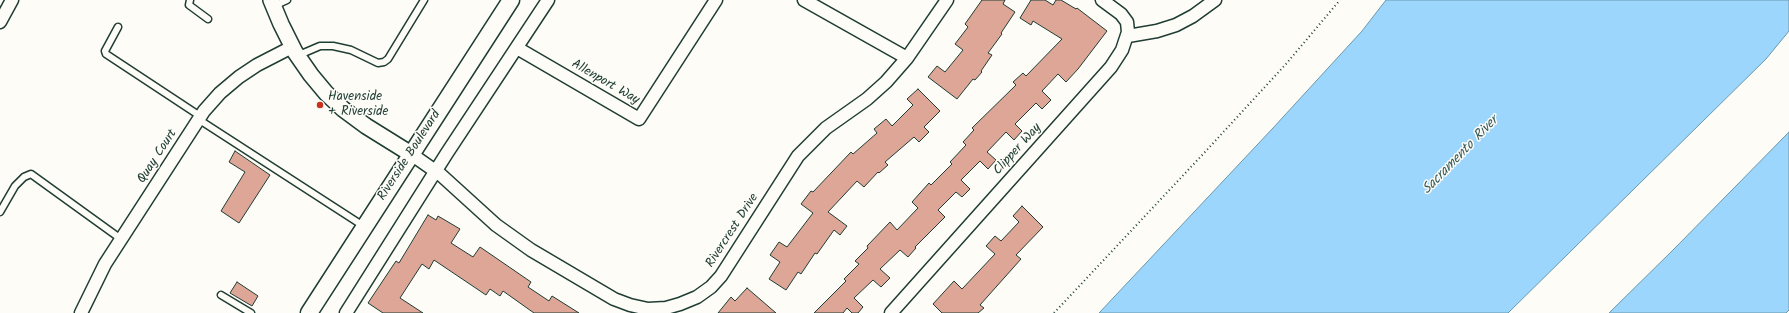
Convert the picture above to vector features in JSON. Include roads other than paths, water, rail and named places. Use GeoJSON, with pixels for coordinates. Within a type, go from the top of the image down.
{"type":"FeatureCollection","features":[{"type":"Feature","properties":{"kind":"main road","name":"Riverside Boulevard"},"geometry":{"type":"LineString","coordinates":[[309,313],[511,0]]}},
{"type":"Feature","properties":{"kind":"street"},"geometry":{"type":"LineString","coordinates":[[0,22],[12,0]]}},
{"type":"Feature","properties":{"kind":"street"},"geometry":{"type":"LineString","coordinates":[[346,313],[435,171],[548,0]]}},
{"type":"Feature","properties":{"kind":"street","name":"Allenport Way"},"geometry":{"type":"LineString","coordinates":[[517,48],[639,119],[716,0]]}},
{"type":"Feature","properties":{"kind":"street"},"geometry":{"type":"LineString","coordinates":[[804,0],[907,58]]}},
{"type":"Feature","properties":{"kind":"street","name":"Rivercrest Drive"},"geometry":{"type":"LineString","coordinates":[[411,154],[435,171],[496,225],[520,242],[614,299],[630,305],[648,308],[682,309],[711,287],[721,276],[798,156],[826,128],[867,99],[886,82],[907,58],[947,0]]}},
{"type":"Feature","properties":{"kind":"street"},"geometry":{"type":"LineString","coordinates":[[1102,0],[1121,14],[1127,22],[1128,36],[1158,31],[1176,25],[1193,16],[1215,0]]}},
{"type":"Feature","properties":{"kind":"street"},"geometry":{"type":"LineString","coordinates":[[277,2],[295,52],[311,75],[344,109],[366,126],[411,154]]}},
{"type":"Feature","properties":{"kind":"street","name":"Clipper Way"},"geometry":{"type":"LineString","coordinates":[[891,313],[1111,67],[1122,50],[1128,36]]}},
{"type":"Feature","properties":{"kind":"street","name":"Quay Court"},"geometry":{"type":"LineString","coordinates":[[85,312],[105,264],[199,118],[220,92],[239,76],[257,65],[295,52]]}},
{"type":"Feature","properties":{"kind":"lane"},"geometry":{"type":"LineString","coordinates":[[190,0],[189,5],[208,19]]}},
{"type":"Feature","properties":{"kind":"lane"},"geometry":{"type":"LineString","coordinates":[[295,52],[320,46],[333,46],[351,50],[378,63],[384,62],[388,59],[424,0]]}},
{"type":"Feature","properties":{"kind":"lane"},"geometry":{"type":"LineString","coordinates":[[118,27],[105,51],[106,54],[199,118],[364,227]]}},
{"type":"Feature","properties":{"kind":"lane"},"geometry":{"type":"LineString","coordinates":[[0,212],[15,186],[24,177],[31,174],[121,239]]}},
{"type":"Feature","properties":{"kind":"lane"},"geometry":{"type":"LineString","coordinates":[[221,295],[251,313]]}},
{"type":"Feature","properties":{"kind":"water","name":"Sacramento River"},"geometry":{"type":"Polygon","coordinates":[[[1386,0],[1789,0],[1789,31],[1766,59],[1508,313],[1099,313],[1362,31],[1386,0]]]}},
{"type":"Feature","properties":{"kind":"water"},"geometry":{"type":"Polygon","coordinates":[[[1789,132],[1789,310],[1786,313],[1609,313],[1674,249],[1789,132]]]}},
{"type":"Feature","properties":{"kind":"place","name":"Havenside + Riverside"},"geometry":{"type":"Point","coordinates":[320,105]}}]}
